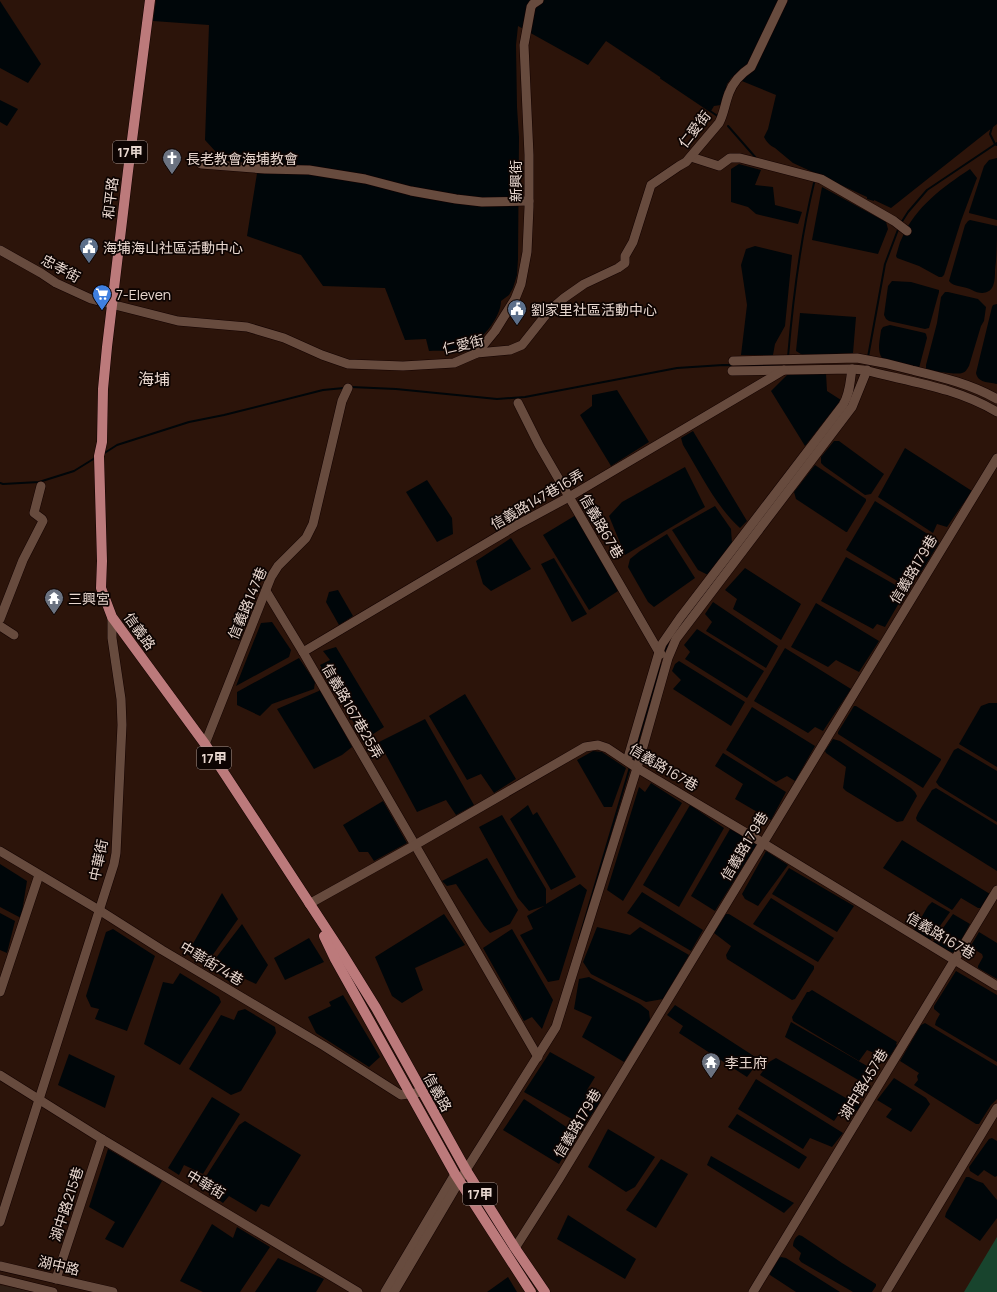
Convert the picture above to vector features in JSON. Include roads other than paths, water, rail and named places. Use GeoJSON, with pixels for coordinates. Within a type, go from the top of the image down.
{"type":"FeatureCollection","features":[{"type":"Feature","properties":{"kind":"main road","name":"和平路"},"geometry":{"type":"LineString","coordinates":[[112,304],[150,0]]}},
{"type":"Feature","properties":{"kind":"main road","name":"信義路"},"geometry":{"type":"LineString","coordinates":[[112,304],[103,389],[102,442],[99,459],[102,561],[100,588],[112,617],[205,744],[376,1008],[466,1170],[515,1248],[545,1292]]}},
{"type":"Feature","properties":{"kind":"main road","name":"信義路"},"geometry":{"type":"LineString","coordinates":[[309,904],[335,959],[458,1178],[532,1292]]}},
{"type":"Feature","properties":{"kind":"street","name":"新興街"},"geometry":{"type":"LineString","coordinates":[[477,353],[495,331],[518,291],[527,252],[529,155],[524,45],[531,7],[539,0]]}},
{"type":"Feature","properties":{"kind":"street","name":"仁愛街"},"geometry":{"type":"LineString","coordinates":[[112,304],[178,321],[247,326],[279,336],[322,355],[348,364],[403,366],[454,363],[477,353],[510,350],[522,345],[550,311],[564,298],[580,286],[618,268],[625,263],[626,256],[633,242],[651,185],[686,162],[719,123],[722,118],[729,92],[743,72],[751,66],[782,0]]}},
{"type":"Feature","properties":{"kind":"street"},"geometry":{"type":"LineString","coordinates":[[691,157],[719,166],[730,158],[740,158],[821,179],[904,228]]}},
{"type":"Feature","properties":{"kind":"street"},"geometry":{"type":"LineString","coordinates":[[202,164],[265,169],[309,170],[365,179],[411,191],[482,202],[529,200]]}},
{"type":"Feature","properties":{"kind":"street","name":"忠孝街"},"geometry":{"type":"LineString","coordinates":[[0,250],[56,283],[91,299],[112,304]]}},
{"type":"Feature","properties":{"kind":"street"},"geometry":{"type":"LineString","coordinates":[[733,361],[857,358],[942,377],[987,393],[997,399]]}},
{"type":"Feature","properties":{"kind":"street"},"geometry":{"type":"LineString","coordinates":[[632,765],[662,644],[680,618],[843,405],[860,369]]}},
{"type":"Feature","properties":{"kind":"street"},"geometry":{"type":"LineString","coordinates":[[385,1292],[458,1178],[466,1170],[556,1027],[632,765],[668,658],[676,639],[852,407],[860,369]]}},
{"type":"Feature","properties":{"kind":"street"},"geometry":{"type":"LineString","coordinates":[[732,371],[860,369],[952,391],[981,402],[997,412]]}},
{"type":"Feature","properties":{"kind":"street","name":"信義路147巷16弄"},"geometry":{"type":"LineString","coordinates":[[303,652],[517,525],[569,497],[784,370]]}},
{"type":"Feature","properties":{"kind":"street","name":"信義路147巷"},"geometry":{"type":"LineString","coordinates":[[205,744],[271,577],[278,566],[306,538],[313,524],[342,401],[348,388]]}},
{"type":"Feature","properties":{"kind":"street","name":"信義路67巷"},"geometry":{"type":"LineString","coordinates":[[518,403],[569,497],[659,652],[668,658]]}},
{"type":"Feature","properties":{"kind":"street","name":"信義路179巷"},"geometry":{"type":"LineString","coordinates":[[515,1248],[563,1172],[997,458]]}},
{"type":"Feature","properties":{"kind":"street"},"geometry":{"type":"LineString","coordinates":[[0,619],[23,560],[43,521],[34,513],[42,486]]}},
{"type":"Feature","properties":{"kind":"street","name":"信義路167巷25弄"},"geometry":{"type":"LineString","coordinates":[[266,591],[538,1056]]}},
{"type":"Feature","properties":{"kind":"street","name":"中華街"},"geometry":{"type":"LineString","coordinates":[[0,1222],[114,864],[116,853],[122,744],[121,699],[112,638],[112,617]]}},
{"type":"Feature","properties":{"kind":"street"},"geometry":{"type":"LineString","coordinates":[[0,626],[14,635]]}},
{"type":"Feature","properties":{"kind":"street","name":"信義路167巷"},"geometry":{"type":"LineString","coordinates":[[309,904],[585,747],[598,745],[607,748],[632,765],[997,986]]}},
{"type":"Feature","properties":{"kind":"street","name":"中華街74巷"},"geometry":{"type":"LineString","coordinates":[[0,851],[99,910],[168,954],[324,1046],[401,1095],[410,1094]]}},
{"type":"Feature","properties":{"kind":"street"},"geometry":{"type":"LineString","coordinates":[[0,992],[39,875]]}},
{"type":"Feature","properties":{"kind":"street","name":"湖中路457巷"},"geometry":{"type":"LineString","coordinates":[[753,1292],[997,890]]}},
{"type":"Feature","properties":{"kind":"street","name":"中華街"},"geometry":{"type":"LineString","coordinates":[[0,1075],[102,1139],[358,1292]]}},
{"type":"Feature","properties":{"kind":"street"},"geometry":{"type":"LineString","coordinates":[[410,1094],[422,1092]]}},
{"type":"Feature","properties":{"kind":"street"},"geometry":{"type":"LineString","coordinates":[[886,1292],[997,1108]]}},
{"type":"Feature","properties":{"kind":"street","name":"湖中路215巷"},"geometry":{"type":"LineString","coordinates":[[56,1279],[102,1139]]}},
{"type":"Feature","properties":{"kind":"street"},"geometry":{"type":"LineString","coordinates":[[394,1292],[458,1178]]}},
{"type":"Feature","properties":{"kind":"street","name":"湖中路"},"geometry":{"type":"LineString","coordinates":[[0,1266],[112,1292]]}},
{"type":"Feature","properties":{"kind":"street","name":"湖中路"},"geometry":{"type":"LineString","coordinates":[[0,1279],[53,1292]]}},
{"type":"Feature","properties":{"kind":"waterway"},"geometry":{"type":"LineString","coordinates":[[661,78],[719,117]]}},
{"type":"Feature","properties":{"kind":"waterway"},"geometry":{"type":"LineString","coordinates":[[728,126],[756,158]]}},
{"type":"Feature","properties":{"kind":"waterway"},"geometry":{"type":"LineString","coordinates":[[992,127],[990,134],[997,145]]}},
{"type":"Feature","properties":{"kind":"waterway"},"geometry":{"type":"LineString","coordinates":[[901,223],[908,212],[927,190],[997,143]]}},
{"type":"Feature","properties":{"kind":"waterway"},"geometry":{"type":"LineString","coordinates":[[788,357],[798,269],[814,183]]}},
{"type":"Feature","properties":{"kind":"waterway"},"geometry":{"type":"LineString","coordinates":[[868,357],[885,264],[899,227]]}},
{"type":"Feature","properties":{"kind":"waterway"},"geometry":{"type":"LineString","coordinates":[[351,387],[396,389],[497,399],[525,397],[677,368],[723,365],[795,366]]}},
{"type":"Feature","properties":{"kind":"waterway"},"geometry":{"type":"LineString","coordinates":[[103,454],[117,445],[189,422],[224,415],[323,390],[344,388]]}},
{"type":"Feature","properties":{"kind":"waterway"},"geometry":{"type":"LineString","coordinates":[[0,483],[39,482],[74,471],[95,458]]}},
{"type":"Feature","properties":{"kind":"waterway"},"geometry":{"type":"LineString","coordinates":[[665,653],[668,642]]}},
{"type":"Feature","properties":{"kind":"waterway"},"geometry":{"type":"LineString","coordinates":[[632,761],[661,665]]}},
{"type":"Feature","properties":{"kind":"waterway"},"geometry":{"type":"LineString","coordinates":[[579,939],[630,767]]}},
{"type":"Feature","properties":{"kind":"place","name":"長老教會海埔教會"},"geometry":{"type":"Point","coordinates":[172,175]}},
{"type":"Feature","properties":{"kind":"place","name":"海埔海山社區活動中心"},"geometry":{"type":"Point","coordinates":[89,264]}},
{"type":"Feature","properties":{"kind":"place","name":"7-Eleven"},"geometry":{"type":"Point","coordinates":[102,311]}},
{"type":"Feature","properties":{"kind":"place","name":"劉家里社區活動中心"},"geometry":{"type":"Point","coordinates":[517,326]}},
{"type":"Feature","properties":{"kind":"place","name":"三興宮"},"geometry":{"type":"Point","coordinates":[54,615]}},
{"type":"Feature","properties":{"kind":"place","name":"李王府"},"geometry":{"type":"Point","coordinates":[711,1079]}},
{"type":"Feature","properties":{"kind":"district","name":"海埔"},"geometry":{"type":"Point","coordinates":[154,379]}}]}
